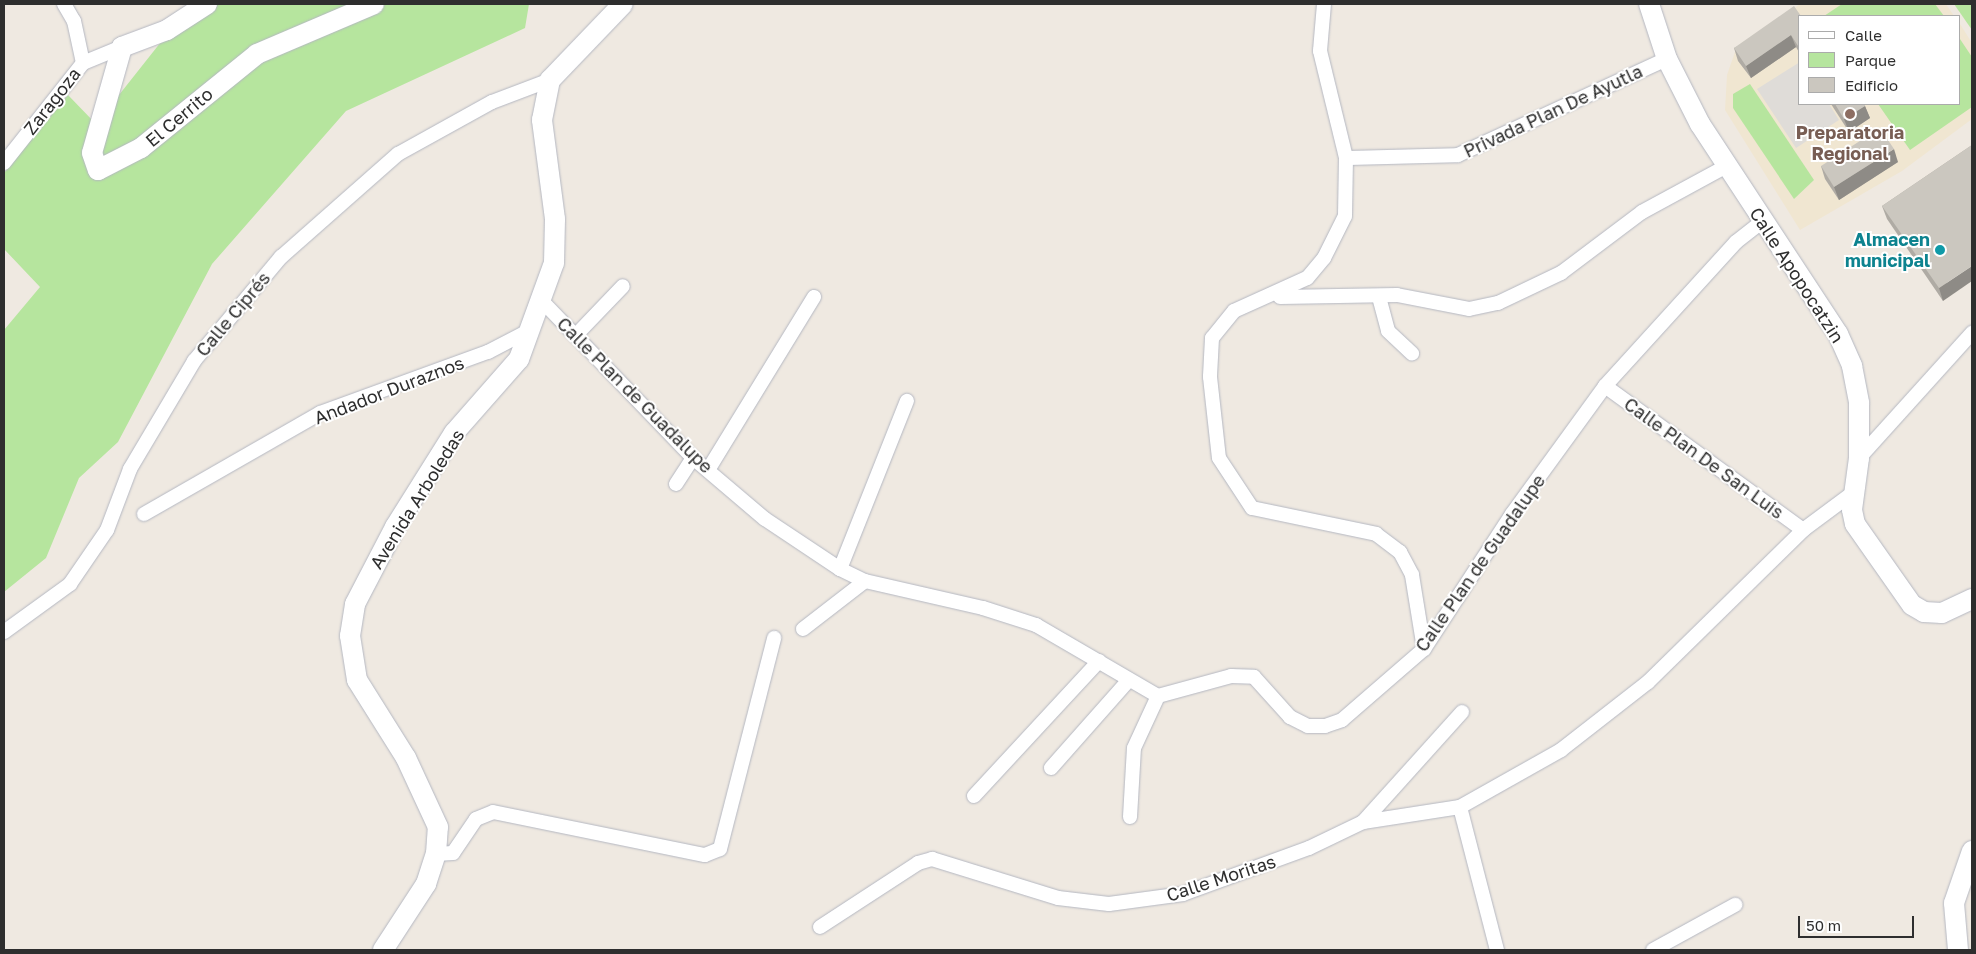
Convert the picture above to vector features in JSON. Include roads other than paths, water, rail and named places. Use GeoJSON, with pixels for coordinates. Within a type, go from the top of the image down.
{"type":"FeatureCollection","features":[{"type":"Feature","properties":{"kind":"main road"},"geometry":{"type":"LineString","coordinates":[[122,47],[167,30],[206,4]]}},
{"type":"Feature","properties":{"kind":"main road","name":"El Cerrito"},"geometry":{"type":"LineString","coordinates":[[122,47],[92,152],[98,170],[140,148],[257,54],[374,4]]}},
{"type":"Feature","properties":{"kind":"main road"},"geometry":{"type":"LineString","coordinates":[[550,80],[622,4]]}},
{"type":"Feature","properties":{"kind":"main road","name":"Calle Apopocatzin"},"geometry":{"type":"LineString","coordinates":[[1649,4],[1667,59],[1726,167],[1838,334],[1852,366],[1859,403],[1859,458],[1854,492],[1855,524],[1912,605],[1942,613],[1972,599]]}},
{"type":"Feature","properties":{"kind":"main road","name":"Avenida Arboledas"},"geometry":{"type":"LineString","coordinates":[[383,950],[426,884],[436,854],[435,815],[357,680],[350,636],[355,604],[432,466],[454,434],[519,359],[543,302],[555,246],[542,120],[550,80]]}},
{"type":"Feature","properties":{"kind":"main road"},"geometry":{"type":"LineString","coordinates":[[1958,950],[1954,903],[1972,851]]}},
{"type":"Feature","properties":{"kind":"street"},"geometry":{"type":"LineString","coordinates":[[64,4],[74,21],[83,63],[122,47]]}},
{"type":"Feature","properties":{"kind":"street"},"geometry":{"type":"LineString","coordinates":[[1324,4],[1320,51],[1346,158],[1345,216],[1324,258],[1296,287],[1234,311],[1212,338],[1210,377],[1219,458],[1252,508],[1376,534],[1400,552],[1415,585],[1424,649]]}},
{"type":"Feature","properties":{"kind":"street","name":"Privada Plan De Ayutla"},"geometry":{"type":"LineString","coordinates":[[1346,158],[1458,155],[1667,59]]}},
{"type":"Feature","properties":{"kind":"street","name":"Zaragoza"},"geometry":{"type":"LineString","coordinates":[[4,163],[83,63]]}},
{"type":"Feature","properties":{"kind":"street","name":"Calle Ciprés"},"geometry":{"type":"LineString","coordinates":[[4,632],[56,598],[81,568],[108,530],[130,469],[194,361],[281,257],[398,154],[492,102],[550,80]]}},
{"type":"Feature","properties":{"kind":"street"},"geometry":{"type":"LineString","coordinates":[[1271,297],[1408,296],[1458,308],[1498,303],[1561,273],[1642,212],[1726,167]]}},
{"type":"Feature","properties":{"kind":"street","name":"Calle Plan de Guadalupe"},"geometry":{"type":"LineString","coordinates":[[543,302],[577,334],[694,458],[765,519],[840,569],[865,581],[982,608],[1036,626],[1158,696],[1243,675],[1254,677],[1298,723],[1324,726],[1342,720],[1424,649],[1512,514],[1605,386],[1736,242],[1763,221]]}},
{"type":"Feature","properties":{"kind":"street"},"geometry":{"type":"LineString","coordinates":[[577,334],[623,286]]}},
{"type":"Feature","properties":{"kind":"street"},"geometry":{"type":"LineString","coordinates":[[708,470],[814,297]]}},
{"type":"Feature","properties":{"kind":"street"},"geometry":{"type":"LineString","coordinates":[[1379,297],[1388,331],[1412,353]]}},
{"type":"Feature","properties":{"kind":"street","name":"Andador Duraznos"},"geometry":{"type":"LineString","coordinates":[[144,514],[320,413],[488,352],[532,328]]}},
{"type":"Feature","properties":{"kind":"street"},"geometry":{"type":"LineString","coordinates":[[1859,458],[1972,334]]}},
{"type":"Feature","properties":{"kind":"street","name":"Calle Plan De San Luis"},"geometry":{"type":"LineString","coordinates":[[1605,386],[1803,530]]}},
{"type":"Feature","properties":{"kind":"street"},"geometry":{"type":"LineString","coordinates":[[840,569],[907,401]]}},
{"type":"Feature","properties":{"kind":"street"},"geometry":{"type":"LineString","coordinates":[[676,484],[694,458]]}},
{"type":"Feature","properties":{"kind":"street"},"geometry":{"type":"LineString","coordinates":[[1498,950],[1460,807],[1560,750],[1648,682],[1803,530],[1854,492]]}},
{"type":"Feature","properties":{"kind":"street"},"geometry":{"type":"LineString","coordinates":[[803,629],[865,581]]}},
{"type":"Feature","properties":{"kind":"street"},"geometry":{"type":"LineString","coordinates":[[436,854],[451,854],[476,819],[493,812],[705,855],[720,850],[774,638]]}},
{"type":"Feature","properties":{"kind":"street"},"geometry":{"type":"LineString","coordinates":[[974,796],[1099,661]]}},
{"type":"Feature","properties":{"kind":"street"},"geometry":{"type":"LineString","coordinates":[[1051,768],[1128,680]]}},
{"type":"Feature","properties":{"kind":"street"},"geometry":{"type":"LineString","coordinates":[[1130,817],[1134,748],[1158,696]]}},
{"type":"Feature","properties":{"kind":"street"},"geometry":{"type":"LineString","coordinates":[[1364,822],[1462,712]]}},
{"type":"Feature","properties":{"kind":"street","name":"Calle Moritas"},"geometry":{"type":"LineString","coordinates":[[820,927],[918,863],[932,859],[1058,898],[1109,904],[1183,894],[1309,848],[1364,822],[1460,807]]}},
{"type":"Feature","properties":{"kind":"street"},"geometry":{"type":"LineString","coordinates":[[1653,950],[1735,905]]}},
{"type":"Feature","properties":{"kind":"place","name":"Preparatoria Regional"},"geometry":{"type":"Point","coordinates":[1850,114]}},
{"type":"Feature","properties":{"kind":"place","name":"Almacen municipal"},"geometry":{"type":"Point","coordinates":[1940,250]}}]}
